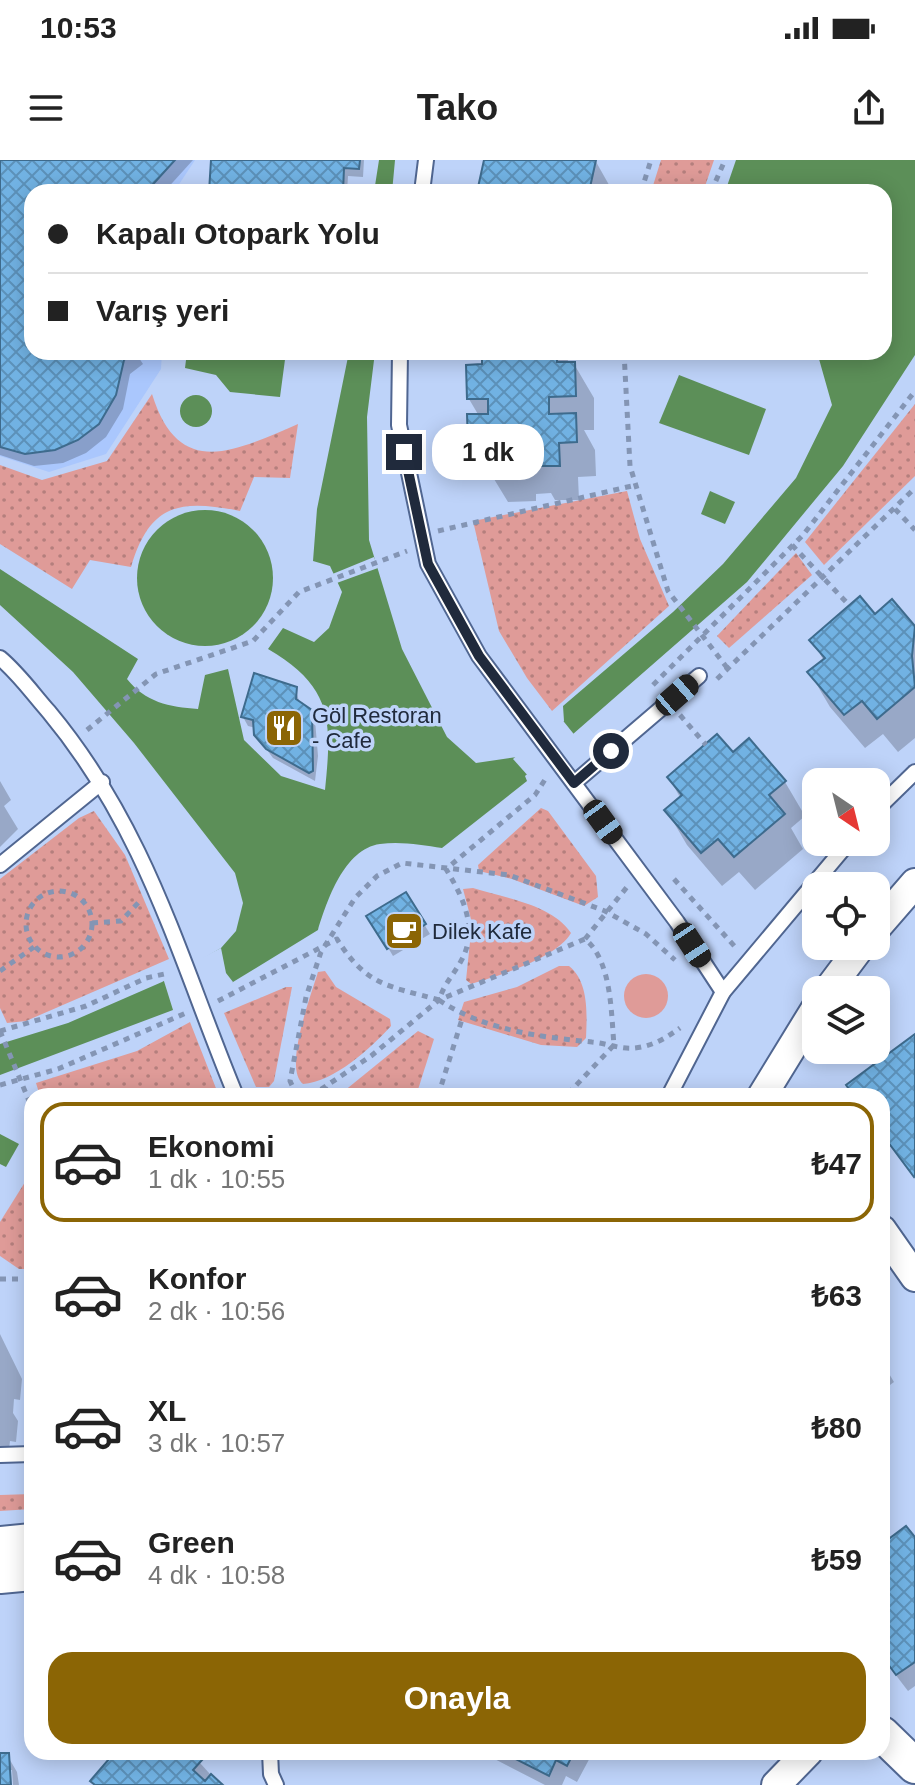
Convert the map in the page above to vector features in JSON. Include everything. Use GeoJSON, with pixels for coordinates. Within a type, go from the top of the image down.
{"type":"FeatureCollection","features":[{"type":"Feature","properties":{"kind":"street"},"geometry":{"type":"LineString","coordinates":[[890,912],[915,883]]}},
{"type":"Feature","properties":{"kind":"street"},"geometry":{"type":"LineString","coordinates":[[767,1088],[802,1031]]}},
{"type":"Feature","properties":{"kind":"street"},"geometry":{"type":"LineString","coordinates":[[890,1238],[910,1257]]}},
{"type":"Feature","properties":{"kind":"street"},"geometry":{"type":"LineString","coordinates":[[0,1544],[24,1542]]}},
{"type":"Feature","properties":{"kind":"street"},"geometry":{"type":"LineString","coordinates":[[0,1576],[24,1574]]}},
{"type":"Feature","properties":{"kind":"street"},"geometry":{"type":"LineString","coordinates":[[890,1742],[915,1766]]}},
{"type":"Feature","properties":{"kind":"street"},"geometry":{"type":"LineString","coordinates":[[776,1785],[800,1760]]}},
{"type":"Feature","properties":{"kind":"lane"},"geometry":{"type":"LineString","coordinates":[[423,184],[426,160]]}},
{"type":"Feature","properties":{"kind":"lane"},"geometry":{"type":"LineString","coordinates":[[400,360],[399,425],[428,564],[479,656],[677,922],[723,992]]}},
{"type":"Feature","properties":{"kind":"lane"},"geometry":{"type":"LineString","coordinates":[[0,658],[73,741],[102,782],[171,923],[200,1009],[233,1088]]}},
{"type":"Feature","properties":{"kind":"lane"},"geometry":{"type":"LineString","coordinates":[[574,783],[704,681]]}},
{"type":"Feature","properties":{"kind":"lane"},"geometry":{"type":"LineString","coordinates":[[890,796],[915,772]]}},
{"type":"Feature","properties":{"kind":"lane"},"geometry":{"type":"LineString","coordinates":[[0,865],[102,782]]}},
{"type":"Feature","properties":{"kind":"lane"},"geometry":{"type":"LineString","coordinates":[[673,1088],[723,992],[837,856]]}},
{"type":"Feature","properties":{"kind":"lane"},"geometry":{"type":"LineString","coordinates":[[0,1455],[24,1454]]}},
{"type":"Feature","properties":{"kind":"lane"},"geometry":{"type":"LineString","coordinates":[[270,1760],[271,1774],[276,1785]]}},
{"type":"Feature","properties":{"kind":"path"},"geometry":{"type":"LineString","coordinates":[[644,184],[651,160]]}},
{"type":"Feature","properties":{"kind":"path"},"geometry":{"type":"LineString","coordinates":[[714,184],[725,160]]}},
{"type":"Feature","properties":{"kind":"path"},"geometry":{"type":"LineString","coordinates":[[624,360],[630,466],[668,591],[701,638],[728,669]]}},
{"type":"Feature","properties":{"kind":"path"},"geometry":{"type":"LineString","coordinates":[[648,689],[792,545],[915,391]]}},
{"type":"Feature","properties":{"kind":"path"},"geometry":{"type":"LineString","coordinates":[[86,730],[141,684],[179,664],[253,641],[299,592],[405,552],[433,533],[459,524],[636,485]]}},
{"type":"Feature","properties":{"kind":"path"},"geometry":{"type":"LineString","coordinates":[[704,681],[728,669],[915,488]]}},
{"type":"Feature","properties":{"kind":"path"},"geometry":{"type":"LineString","coordinates":[[895,509],[915,530]]}},
{"type":"Feature","properties":{"kind":"path"},"geometry":{"type":"LineString","coordinates":[[792,545],[849,605]]}},
{"type":"Feature","properties":{"kind":"path"},"geometry":{"type":"LineString","coordinates":[[667,724],[689,705]]}},
{"type":"Feature","properties":{"kind":"path"},"geometry":{"type":"LineString","coordinates":[[679,714],[706,745]]}},
{"type":"Feature","properties":{"kind":"path"},"geometry":{"type":"LineString","coordinates":[[446,869],[535,795],[548,774],[560,764]]}},
{"type":"Feature","properties":{"kind":"path"},"geometry":{"type":"LineString","coordinates":[[293,1088],[290,1081],[306,997],[326,944],[355,898],[377,876],[402,863],[509,875],[605,911],[646,934],[682,966]]}},
{"type":"Feature","properties":{"kind":"path"},"geometry":{"type":"LineString","coordinates":[[439,1000],[446,978],[462,961],[468,936],[469,913],[446,869]]}},
{"type":"Feature","properties":{"kind":"path"},"geometry":{"type":"LineString","coordinates":[[672,877],[717,931],[749,961]]}},
{"type":"Feature","properties":{"kind":"path"},"geometry":{"type":"LineString","coordinates":[[325,1088],[371,1056],[439,1000],[585,939],[605,911],[633,882]]}},
{"type":"Feature","properties":{"kind":"path"},"geometry":{"type":"LineString","coordinates":[[67,891],[77,896],[90,913],[92,923],[87,942],[71,955],[51,957],[34,947],[25,927],[26,916],[37,899],[46,893],[67,891]]}},
{"type":"Feature","properties":{"kind":"path"},"geometry":{"type":"LineString","coordinates":[[92,923],[121,921],[146,897]]}},
{"type":"Feature","properties":{"kind":"path"},"geometry":{"type":"LineString","coordinates":[[0,1085],[58,1069],[200,1009],[337,939],[348,957],[375,982],[439,1000],[463,1016],[552,1039],[632,1049],[661,1041],[687,1023]]}},
{"type":"Feature","properties":{"kind":"path"},"geometry":{"type":"LineString","coordinates":[[585,939],[594,946],[604,973],[614,1045]]}},
{"type":"Feature","properties":{"kind":"path"},"geometry":{"type":"LineString","coordinates":[[0,971],[34,947]]}},
{"type":"Feature","properties":{"kind":"path"},"geometry":{"type":"LineString","coordinates":[[24,1088],[0,1031],[86,1006],[146,978],[177,970]]}},
{"type":"Feature","properties":{"kind":"path"},"geometry":{"type":"LineString","coordinates":[[440,1088],[463,1016]]}},
{"type":"Feature","properties":{"kind":"path"},"geometry":{"type":"LineString","coordinates":[[574,1088],[614,1045]]}},
{"type":"Feature","properties":{"kind":"path"},"geometry":{"type":"LineString","coordinates":[[0,1279],[24,1279]]}},
{"type":"Feature","properties":{"kind":"shaded area"},"geometry":{"type":"Polygon","coordinates":[[[0,160],[195,160],[179,184],[24,184],[24,360],[162,360],[161,369],[106,454],[49,472],[0,456],[0,160]]]}},
{"type":"Feature","properties":{"kind":"shaded area"},"geometry":{"type":"Polygon","coordinates":[[[379,160],[395,160],[393,184],[375,184],[379,160]]]}},
{"type":"Feature","properties":{"kind":"shaded area"},"geometry":{"type":"Polygon","coordinates":[[[661,160],[714,160],[706,184],[654,184],[661,160]]]}},
{"type":"Feature","properties":{"kind":"shaded area"},"geometry":{"type":"Polygon","coordinates":[[[736,160],[915,160],[915,355],[843,466],[747,582],[525,776],[527,781],[442,848],[395,843],[367,848],[356,855],[339,878],[318,930],[233,982],[173,1010],[0,1075],[0,1044],[68,1023],[162,982],[221,948],[236,931],[243,903],[235,873],[134,743],[73,672],[0,605],[0,569],[138,659],[127,679],[158,702],[198,709],[205,675],[228,669],[244,740],[281,776],[325,790],[328,744],[324,708],[305,677],[268,649],[283,628],[314,642],[329,628],[342,592],[330,566],[313,561],[317,509],[347,360],[374,360],[367,417],[369,540],[402,649],[447,737],[476,763],[517,757],[564,721],[563,706],[673,612],[723,564],[796,478],[832,405],[819,360],[892,360],[892,184],[728,184],[736,160]]]}},
{"type":"Feature","properties":{"kind":"shaded area"},"geometry":{"type":"Polygon","coordinates":[[[186,360],[285,360],[280,397],[230,392],[216,375],[185,368],[186,360]]]}},
{"type":"Feature","properties":{"kind":"shaded area"},"geometry":{"type":"Polygon","coordinates":[[[679,375],[766,409],[749,455],[659,423],[679,375]]]}},
{"type":"Feature","properties":{"kind":"shaded area"},"geometry":{"type":"Polygon","coordinates":[[[152,394],[163,421],[177,439],[193,449],[212,452],[231,449],[298,424],[290,478],[254,477],[240,511],[200,506],[170,510],[148,530],[131,567],[90,560],[72,589],[0,544],[0,465],[42,480],[107,461],[152,394]]]}},
{"type":"Feature","properties":{"kind":"shaded area"},"geometry":{"type":"Polygon","coordinates":[[[196,395],[207,400],[212,411],[207,422],[196,427],[185,422],[180,411],[185,400],[196,395]]]}},
{"type":"Feature","properties":{"kind":"shaded area"},"geometry":{"type":"Polygon","coordinates":[[[915,404],[915,476],[824,565],[805,542],[915,404]]]}},
{"type":"Feature","properties":{"kind":"shaded area"},"geometry":{"type":"Polygon","coordinates":[[[627,491],[640,539],[669,606],[552,711],[527,678],[499,631],[473,521],[627,491]]]}},
{"type":"Feature","properties":{"kind":"shaded area"},"geometry":{"type":"Polygon","coordinates":[[[710,491],[735,502],[725,524],[701,514],[710,491]]]}},
{"type":"Feature","properties":{"kind":"shaded area"},"geometry":{"type":"Polygon","coordinates":[[[205,510],[231,515],[253,530],[268,552],[273,578],[268,604],[253,626],[231,641],[205,646],[179,641],[157,626],[142,604],[137,578],[142,552],[157,530],[179,515],[205,510]]]}},
{"type":"Feature","properties":{"kind":"shaded area"},"geometry":{"type":"Polygon","coordinates":[[[796,553],[812,575],[729,648],[717,636],[796,553]]]}},
{"type":"Feature","properties":{"kind":"shaded area"},"geometry":{"type":"Polygon","coordinates":[[[541,808],[548,811],[596,876],[598,897],[584,906],[512,879],[479,871],[478,865],[541,808]]]}},
{"type":"Feature","properties":{"kind":"shaded area"},"geometry":{"type":"Polygon","coordinates":[[[94,811],[125,855],[169,959],[26,1021],[7,1023],[0,1008],[0,879],[79,818],[94,811]]]}},
{"type":"Feature","properties":{"kind":"shaded area"},"geometry":{"type":"Polygon","coordinates":[[[473,888],[540,909],[563,923],[571,933],[564,942],[540,958],[471,984],[466,980],[472,923],[463,889],[473,888]]]}},
{"type":"Feature","properties":{"kind":"shaded area"},"geometry":{"type":"Polygon","coordinates":[[[559,966],[569,966],[583,989],[586,1038],[577,1047],[541,1045],[458,1020],[464,1002],[517,987],[559,966]]]}},
{"type":"Feature","properties":{"kind":"shaded area"},"geometry":{"type":"Polygon","coordinates":[[[325,971],[336,987],[390,1019],[391,1026],[339,1071],[303,1084],[296,1063],[300,1031],[318,972],[325,971]]]}},
{"type":"Feature","properties":{"kind":"shaded area"},"geometry":{"type":"Polygon","coordinates":[[[646,974],[661,981],[668,996],[661,1011],[646,1018],[631,1011],[624,996],[631,981],[646,974]]]}},
{"type":"Feature","properties":{"kind":"shaded area"},"geometry":{"type":"Polygon","coordinates":[[[292,987],[274,1081],[269,1087],[256,1087],[224,1013],[292,987]]]}},
{"type":"Feature","properties":{"kind":"shaded area"},"geometry":{"type":"Polygon","coordinates":[[[190,1022],[216,1088],[38,1088],[36,1083],[137,1051],[190,1022]]]}},
{"type":"Feature","properties":{"kind":"shaded area"},"geometry":{"type":"Polygon","coordinates":[[[418,1031],[434,1039],[419,1088],[348,1088],[418,1031]]]}},
{"type":"Feature","properties":{"kind":"shaded area"},"geometry":{"type":"Polygon","coordinates":[[[0,1134],[19,1144],[6,1167],[0,1164],[0,1134]]]}},
{"type":"Feature","properties":{"kind":"shaded area"},"geometry":{"type":"Polygon","coordinates":[[[24,1184],[24,1269],[0,1256],[0,1222],[24,1184]]]}},
{"type":"Feature","properties":{"kind":"shaded area"},"geometry":{"type":"Polygon","coordinates":[[[24,1494],[24,1510],[0,1511],[0,1495],[24,1494]]]}},
{"type":"Feature","properties":{"kind":"pier"},"geometry":{"type":"Polygon","coordinates":[[[374,557],[378,568],[334,584],[330,575],[374,557]]]}},
{"type":"Feature","properties":{"kind":"pier"},"geometry":{"type":"Polygon","coordinates":[[[560,717],[577,738],[530,778],[513,759],[560,717]]]}},
{"type":"Feature","properties":{"kind":"pier"},"geometry":{"type":"Polygon","coordinates":[[[221,948],[226,973],[233,982],[228,989],[182,1010],[173,1010],[163,978],[221,948]]]}},
{"type":"Feature","properties":{"kind":"building"},"geometry":{"type":"Polygon","coordinates":[[[0,160],[175,160],[153,184],[24,184],[24,360],[124,360],[116,395],[99,424],[78,440],[55,450],[25,454],[0,447],[0,160]]]}},
{"type":"Feature","properties":{"kind":"building"},"geometry":{"type":"Polygon","coordinates":[[[211,160],[360,160],[359,169],[344,168],[343,184],[210,184],[211,160]]]}},
{"type":"Feature","properties":{"kind":"building"},"geometry":{"type":"Polygon","coordinates":[[[484,160],[596,160],[591,184],[479,184],[484,160]]]}},
{"type":"Feature","properties":{"kind":"building"},"geometry":{"type":"Polygon","coordinates":[[[482,360],[575,362],[576,396],[549,397],[549,414],[576,413],[577,442],[559,443],[560,466],[533,466],[533,459],[517,459],[517,467],[486,468],[485,445],[468,445],[467,414],[488,414],[488,399],[467,399],[466,365],[482,364],[482,360]]]}},
{"type":"Feature","properties":{"kind":"building"},"geometry":{"type":"Polygon","coordinates":[[[860,596],[875,614],[892,599],[915,626],[912,656],[915,687],[877,719],[862,701],[844,715],[807,672],[825,658],[809,640],[860,596]]]}},
{"type":"Feature","properties":{"kind":"building","name":"Göl Restoran - Cafe"},"geometry":{"type":"Polygon","coordinates":[[[254,673],[297,687],[296,699],[312,710],[313,771],[309,773],[266,749],[254,735],[253,720],[241,717],[254,673]]]}},
{"type":"Feature","properties":{"kind":"building"},"geometry":{"type":"Polygon","coordinates":[[[717,734],[733,752],[749,738],[786,781],[769,795],[785,814],[734,857],[718,839],[701,853],[664,810],[682,795],[667,777],[717,734]]]}},
{"type":"Feature","properties":{"kind":"building"},"geometry":{"type":"Polygon","coordinates":[[[406,892],[426,924],[387,949],[366,916],[406,892]]]}},
{"type":"Feature","properties":{"kind":"building"},"geometry":{"type":"Polygon","coordinates":[[[915,1034],[914,1177],[890,1145],[890,1088],[848,1088],[846,1085],[874,1064],[890,1064],[890,1052],[915,1034]]]}},
{"type":"Feature","properties":{"kind":"building"},"geometry":{"type":"Polygon","coordinates":[[[906,1526],[915,1537],[915,1662],[896,1675],[890,1667],[890,1538],[906,1526]]]}},
{"type":"Feature","properties":{"kind":"building"},"geometry":{"type":"Polygon","coordinates":[[[0,1753],[9,1753],[11,1785],[0,1785],[0,1753]]]}},
{"type":"Feature","properties":{"kind":"building"},"geometry":{"type":"Polygon","coordinates":[[[108,1760],[202,1760],[193,1770],[205,1781],[211,1774],[223,1785],[95,1785],[90,1781],[108,1760]]]}},
{"type":"Feature","properties":{"kind":"building"},"geometry":{"type":"Polygon","coordinates":[[[518,1760],[556,1760],[549,1776],[518,1760]]]}},
{"type":"Feature","properties":{"kind":"building"},"geometry":{"type":"Polygon","coordinates":[[[556,1760],[570,1760],[567,1766],[556,1760]]]}},
{"type":"Feature","properties":{"kind":"place","name":"Göl Restoran - Cafe"},"geometry":{"type":"Point","coordinates":[284,728]}},
{"type":"Feature","properties":{"kind":"place","name":"Dilek Kafe"},"geometry":{"type":"Point","coordinates":[404,931]}},
{"type":"Feature","properties":{"kind":"route"},"geometry":{"type":"LineString","coordinates":[[404,452],[428,564],[479,656],[574,783],[611,751]]}}]}
